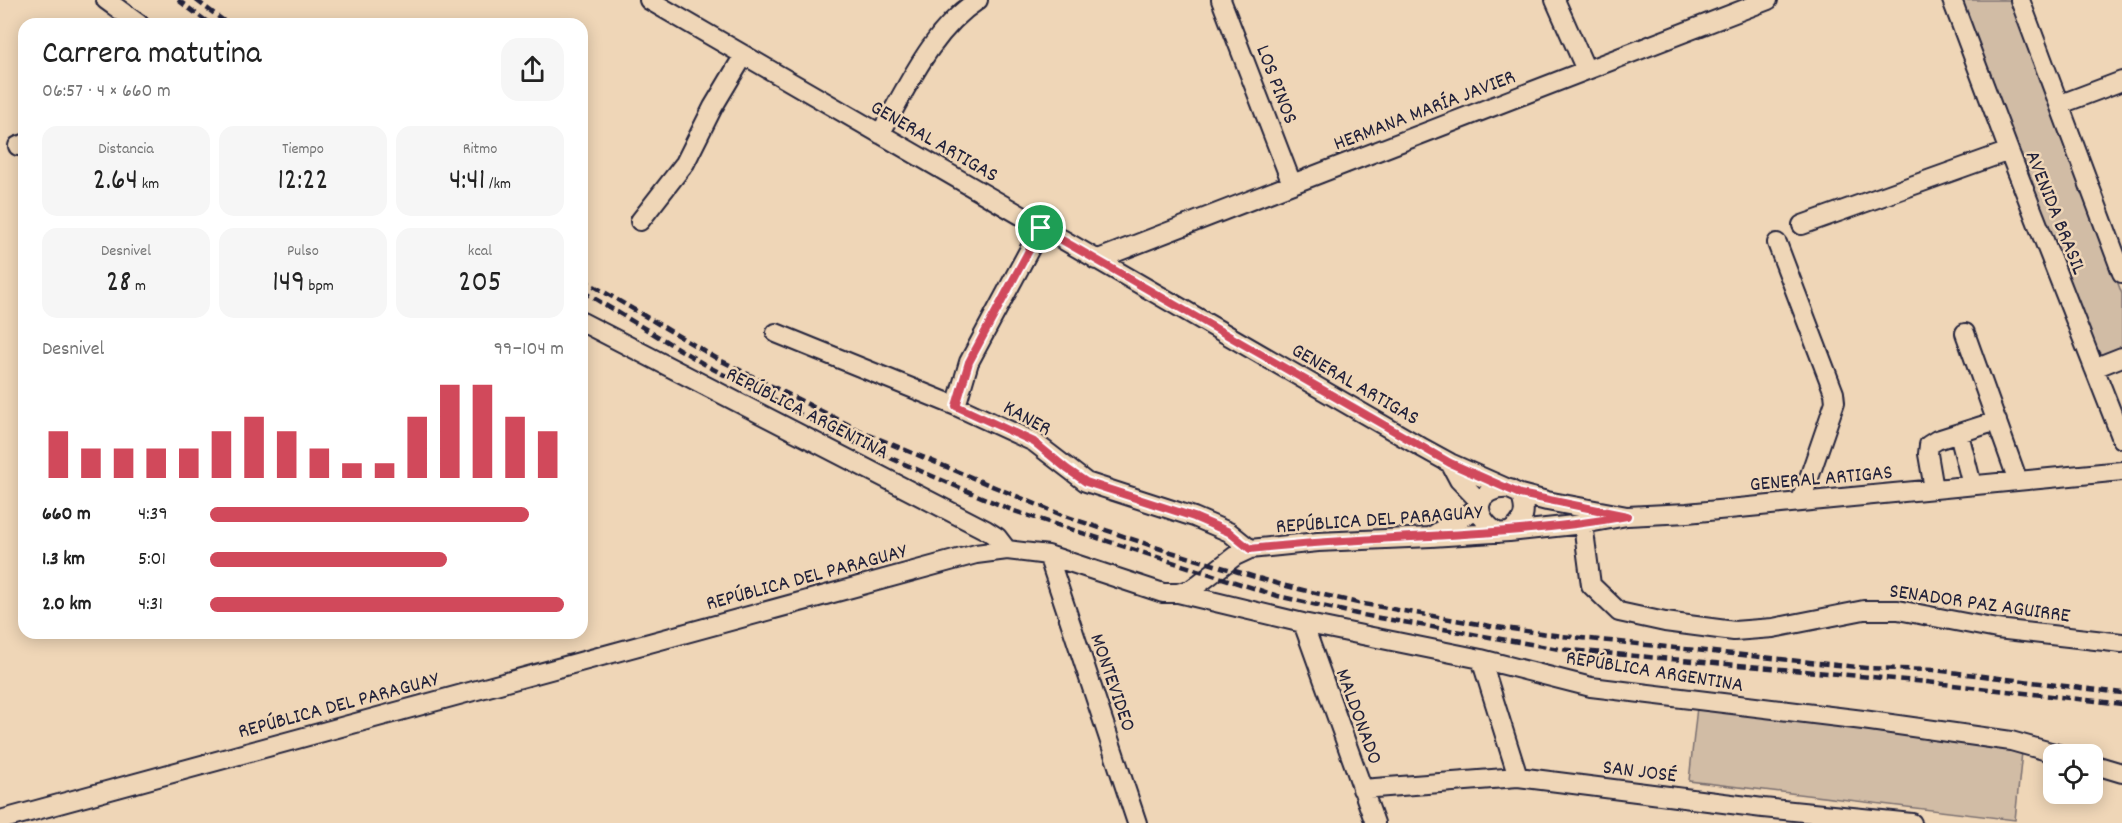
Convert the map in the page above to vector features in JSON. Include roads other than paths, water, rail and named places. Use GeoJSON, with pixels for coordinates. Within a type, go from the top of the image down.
{"type":"FeatureCollection","features":[{"type":"Feature","properties":{"kind":"street"},"geometry":{"type":"LineString","coordinates":[[106,0],[131,18]]}},
{"type":"Feature","properties":{"kind":"street","name":"GENERAL ARTIGAS"},"geometry":{"type":"LineString","coordinates":[[649,0],[1450,463],[1515,491],[1627,516],[2122,471]]}},
{"type":"Feature","properties":{"kind":"street"},"geometry":{"type":"LineString","coordinates":[[880,134],[920,64],[939,36],[956,16],[978,0]]}},
{"type":"Feature","properties":{"kind":"street","name":"LOS PINOS"},"geometry":{"type":"LineString","coordinates":[[1221,0],[1292,184]]}},
{"type":"Feature","properties":{"kind":"street"},"geometry":{"type":"LineString","coordinates":[[1555,0],[1586,70]]}},
{"type":"Feature","properties":{"kind":"street","name":"HERMANA MARÍA JAVIER"},"geometry":{"type":"LineString","coordinates":[[1096,260],[1768,0]]}},
{"type":"Feature","properties":{"kind":"street","name":"AVENIDA BRASIL"},"geometry":{"type":"LineString","coordinates":[[1952,0],[2008,151],[2122,439]]}},
{"type":"Feature","properties":{"kind":"street","name":"AVENIDA BRASIL"},"geometry":{"type":"LineString","coordinates":[[2020,0],[2061,104],[2122,273]]}},
{"type":"Feature","properties":{"kind":"street"},"geometry":{"type":"LineString","coordinates":[[640,221],[685,163],[713,107],[744,55]]}},
{"type":"Feature","properties":{"kind":"street"},"geometry":{"type":"LineString","coordinates":[[2061,104],[2122,81]]}},
{"type":"Feature","properties":{"kind":"street"},"geometry":{"type":"LineString","coordinates":[[1802,225],[2008,151]]}},
{"type":"Feature","properties":{"kind":"street"},"geometry":{"type":"LineString","coordinates":[[956,406],[969,362],[1041,228]]}},
{"type":"Feature","properties":{"kind":"street"},"geometry":{"type":"LineString","coordinates":[[1777,243],[1834,393],[1835,402],[1801,501]]}},
{"type":"Feature","properties":{"kind":"street","name":"REPÚBLICA ARGENTINA"},"geometry":{"type":"LineString","coordinates":[[588,325],[986,530],[997,537],[1007,550]]}},
{"type":"Feature","properties":{"kind":"street","name":"KANER"},"geometry":{"type":"LineString","coordinates":[[776,333],[956,406],[1034,442],[1086,482],[1194,517],[1229,532],[1250,549]]}},
{"type":"Feature","properties":{"kind":"street"},"geometry":{"type":"LineString","coordinates":[[1965,333],[2018,481]]}},
{"type":"Feature","properties":{"kind":"street"},"geometry":{"type":"LineString","coordinates":[[2094,368],[2122,357]]}},
{"type":"Feature","properties":{"kind":"street"},"geometry":{"type":"LineString","coordinates":[[1934,489],[1928,454],[1929,445],[1937,440],[1997,421]]}},
{"type":"Feature","properties":{"kind":"street"},"geometry":{"type":"LineString","coordinates":[[1959,434],[1972,485]]}},
{"type":"Feature","properties":{"kind":"street"},"geometry":{"type":"LineString","coordinates":[[1431,537],[1480,505],[1488,493],[1499,488],[1515,491],[1524,504],[1525,516],[1519,525],[1504,532],[1488,527],[1482,520],[1480,505],[1450,463]]}},
{"type":"Feature","properties":{"kind":"street"},"geometry":{"type":"LineString","coordinates":[[1455,520],[1460,480]]}},
{"type":"Feature","properties":{"kind":"street","name":"REPÚBLICA DEL PARAGUAY"},"geometry":{"type":"LineString","coordinates":[[0,820],[955,558],[1007,550],[1048,555],[1163,593],[1178,593],[1192,589],[1235,556],[1250,549],[1318,542],[1504,532],[1583,524],[1627,516]]}},
{"type":"Feature","properties":{"kind":"street","name":"SENADOR PAZ AGUIRRE"},"geometry":{"type":"LineString","coordinates":[[1583,524],[1591,585],[1619,612],[1665,622],[1734,631],[1773,628],[1864,610],[1898,610],[1998,629],[2122,643]]}},
{"type":"Feature","properties":{"kind":"street","name":"MONTEVIDEO"},"geometry":{"type":"LineString","coordinates":[[1048,555],[1137,823]]}},
{"type":"Feature","properties":{"kind":"street","name":"REPÚBLICA ARGENTINA"},"geometry":{"type":"LineString","coordinates":[[1178,593],[1303,623],[1481,659],[1591,687],[2000,739],[2043,750]]}},
{"type":"Feature","properties":{"kind":"street","name":"MALDONADO"},"geometry":{"type":"LineString","coordinates":[[1303,623],[1375,823]]}},
{"type":"Feature","properties":{"kind":"street"},"geometry":{"type":"LineString","coordinates":[[1481,659],[1518,777]]}},
{"type":"Feature","properties":{"kind":"street"},"geometry":{"type":"LineString","coordinates":[[2103,767],[2122,773]]}},
{"type":"Feature","properties":{"kind":"street","name":"SAN JOSÉ"},"geometry":{"type":"LineString","coordinates":[[1362,789],[1518,777],[1766,816],[1912,823]]}},
{"type":"Feature","properties":{"kind":"railway"},"geometry":{"type":"LineString","coordinates":[[178,0],[202,18]]}},
{"type":"Feature","properties":{"kind":"railway"},"geometry":{"type":"LineString","coordinates":[[196,0],[220,18]]}},
{"type":"Feature","properties":{"kind":"railway"},"geometry":{"type":"LineString","coordinates":[[588,283],[716,358],[867,434],[1062,515],[1161,549],[1282,585],[1358,603],[1562,636],[1866,668],[1934,670],[2122,693]]}},
{"type":"Feature","properties":{"kind":"railway"},"geometry":{"type":"LineString","coordinates":[[588,295],[709,367],[860,445],[1014,511],[1278,596],[1357,614],[1559,649],[1927,682],[2122,704]]}}]}
